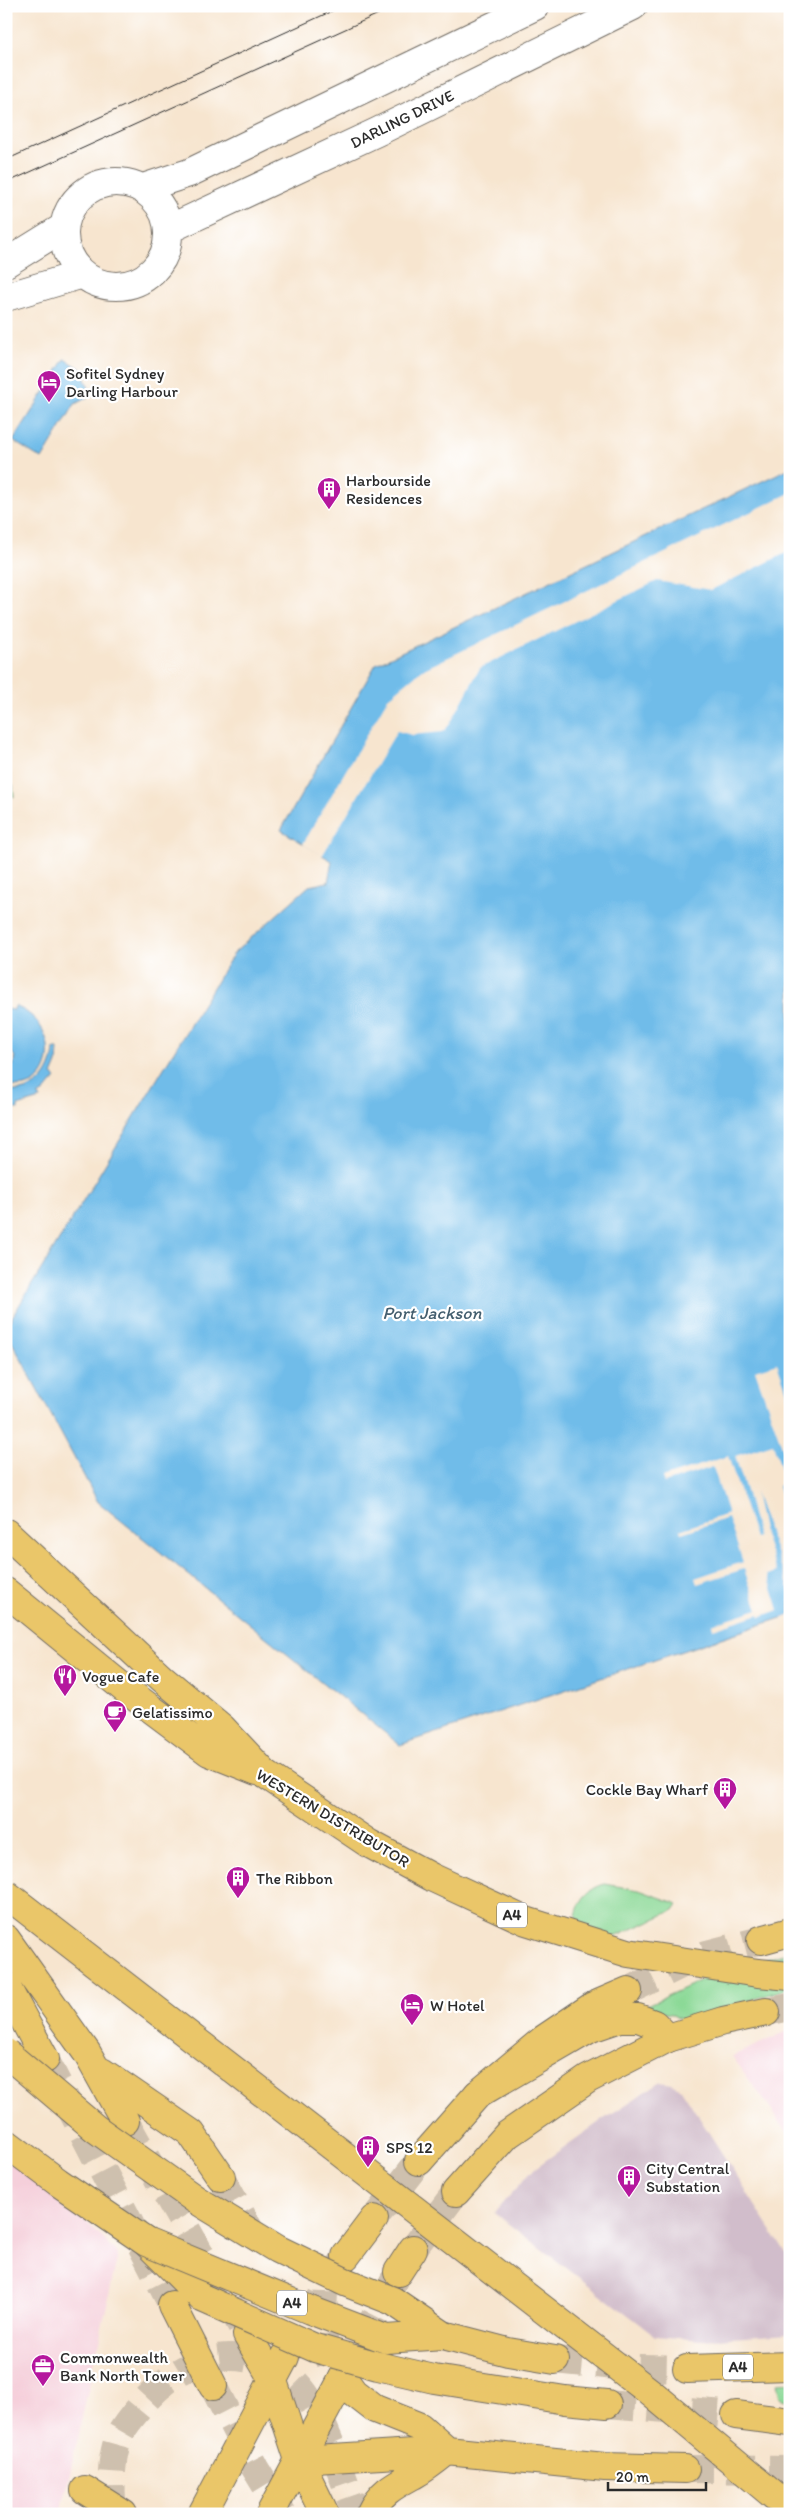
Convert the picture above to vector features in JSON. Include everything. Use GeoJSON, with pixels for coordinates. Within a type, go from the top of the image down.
{"type":"FeatureCollection","features":[{"type":"Feature","properties":{"kind":"main road"},"geometry":{"type":"LineString","coordinates":[[6,1533],[162,1678],[222,1728],[265,1774]]}},
{"type":"Feature","properties":{"kind":"main road","name":"WESTERN DISTRIBUTOR"},"geometry":{"type":"LineString","coordinates":[[6,1592],[126,1690],[209,1752],[265,1774],[368,1843],[431,1877],[526,1921],[628,1953],[758,1973],[790,1976]]}},
{"type":"Feature","properties":{"kind":"main road"},"geometry":{"type":"LineString","coordinates":[[6,1894],[635,2380],[790,2509]]}},
{"type":"Feature","properties":{"kind":"main road"},"geometry":{"type":"LineString","coordinates":[[761,1940],[790,1932]]}},
{"type":"Feature","properties":{"kind":"main road"},"geometry":{"type":"LineString","coordinates":[[6,1939],[56,2008],[126,2121]]}},
{"type":"Feature","properties":{"kind":"main road"},"geometry":{"type":"LineString","coordinates":[[6,1986],[45,2059]]}},
{"type":"Feature","properties":{"kind":"main road"},"geometry":{"type":"LineString","coordinates":[[418,2161],[478,2094],[544,2039],[593,2006],[628,1990]]}},
{"type":"Feature","properties":{"kind":"main road"},"geometry":{"type":"LineString","coordinates":[[456,2192],[507,2135],[588,2079],[668,2038],[723,2021],[766,2012]]}},
{"type":"Feature","properties":{"kind":"main road"},"geometry":{"type":"LineString","coordinates":[[478,2094],[573,2038],[606,2022],[638,2018],[654,2024],[668,2038]]}},
{"type":"Feature","properties":{"kind":"main road"},"geometry":{"type":"LineString","coordinates":[[6,2052],[96,2129],[195,2199],[277,2249],[345,2282],[393,2301],[443,2336]]}},
{"type":"Feature","properties":{"kind":"main road"},"geometry":{"type":"LineString","coordinates":[[94,2067],[191,2133],[221,2177]]}},
{"type":"Feature","properties":{"kind":"main road","name":"A4"},"geometry":{"type":"LineString","coordinates":[[6,2143],[146,2242],[310,2310],[386,2339],[443,2336],[508,2352],[555,2360]]}},
{"type":"Feature","properties":{"kind":"main road"},"geometry":{"type":"LineString","coordinates":[[346,2256],[374,2219]]}},
{"type":"Feature","properties":{"kind":"main road"},"geometry":{"type":"LineString","coordinates":[[146,2242],[202,2298],[315,2348],[378,2366],[434,2379],[565,2400],[607,2404]]}},
{"type":"Feature","properties":{"kind":"main road"},"geometry":{"type":"LineString","coordinates":[[398,2272],[413,2249]]}},
{"type":"Feature","properties":{"kind":"main road"},"geometry":{"type":"LineString","coordinates":[[172,2305],[213,2386]]}},
{"type":"Feature","properties":{"kind":"main road"},"geometry":{"type":"LineString","coordinates":[[247,2335],[278,2368],[299,2460],[325,2514]]}},
{"type":"Feature","properties":{"kind":"main road","name":"A4"},"geometry":{"type":"LineString","coordinates":[[687,2369],[790,2366]]}},
{"type":"Feature","properties":{"kind":"main road"},"geometry":{"type":"LineString","coordinates":[[201,2511],[278,2368]]}},
{"type":"Feature","properties":{"kind":"main road"},"geometry":{"type":"LineString","coordinates":[[270,2514],[342,2378],[353,2392],[375,2408],[420,2427],[447,2451]]}},
{"type":"Feature","properties":{"kind":"main road"},"geometry":{"type":"LineString","coordinates":[[736,2415],[790,2422]]}},
{"type":"Feature","properties":{"kind":"main road"},"geometry":{"type":"LineString","coordinates":[[299,2460],[447,2451],[605,2468],[685,2469]]}},
{"type":"Feature","properties":{"kind":"main road"},"geometry":{"type":"LineString","coordinates":[[370,2514],[376,2501],[395,2484],[416,2473],[447,2451]]}},
{"type":"Feature","properties":{"kind":"main road"},"geometry":{"type":"LineString","coordinates":[[85,2490],[123,2514]]}},
{"type":"Feature","properties":{"kind":"street"},"geometry":{"type":"LineString","coordinates":[[143,188],[189,173],[535,6]]}},
{"type":"Feature","properties":{"kind":"street","name":"DARLING DRIVE"},"geometry":{"type":"LineString","coordinates":[[169,229],[377,132],[633,6]]}},
{"type":"Feature","properties":{"kind":"street"},"geometry":{"type":"LineString","coordinates":[[110,181],[127,182],[143,188],[156,199],[164,213],[169,229],[168,244],[154,270],[141,280],[127,285],[112,286],[96,282],[83,274],[71,260],[65,244],[64,227],[69,210],[79,196],[93,186],[110,181]]}},
{"type":"Feature","properties":{"kind":"street"},"geometry":{"type":"LineString","coordinates":[[6,263],[64,227]]}},
{"type":"Feature","properties":{"kind":"street"},"geometry":{"type":"LineString","coordinates":[[6,297],[83,274]]}},
{"type":"Feature","properties":{"kind":"shaded area"},"geometry":{"type":"Polygon","coordinates":[[[790,2030],[790,2136],[732,2056],[790,2030]]]}},
{"type":"Feature","properties":{"kind":"shaded area","name":"City Central Substation"},"geometry":{"type":"Polygon","coordinates":[[[660,2082],[671,2084],[681,2089],[790,2260],[790,2334],[702,2340],[656,2336],[494,2213],[535,2168],[660,2082]]]}},
{"type":"Feature","properties":{"kind":"shaded area","name":"Commonwealth Bank North Tower"},"geometry":{"type":"Polygon","coordinates":[[[6,2139],[118,2254],[61,2514],[6,2514],[6,2139]]]}},
{"type":"Feature","properties":{"kind":"green space"},"geometry":{"type":"Polygon","coordinates":[[[6,774],[13,785],[14,797],[6,793],[6,774]]]}},
{"type":"Feature","properties":{"kind":"green space"},"geometry":{"type":"Polygon","coordinates":[[[605,1884],[639,1890],[678,1904],[674,1910],[590,1948],[575,1932],[576,1916],[585,1896],[590,1891],[605,1884]]]}},
{"type":"Feature","properties":{"kind":"green space"},"geometry":{"type":"Polygon","coordinates":[[[790,1952],[790,1988],[683,2021],[671,2014],[639,2009],[710,1976],[790,1952]]]}},
{"type":"Feature","properties":{"kind":"green space"},"geometry":{"type":"Polygon","coordinates":[[[790,2383],[790,2401],[780,2398],[777,2384],[790,2383]]]}},
{"type":"Feature","properties":{"kind":"water"},"geometry":{"type":"Polygon","coordinates":[[[65,359],[80,368],[92,395],[75,404],[42,459],[13,441],[65,359]]]}},
{"type":"Feature","properties":{"kind":"water","name":"Port Jackson"},"geometry":{"type":"Polygon","coordinates":[[[790,468],[790,1615],[400,1745],[98,1502],[6,1331],[6,1327],[234,953],[309,886],[328,882],[332,861],[281,830],[376,664],[790,468]]]}},
{"type":"Feature","properties":{"kind":"water"},"geometry":{"type":"Polygon","coordinates":[[[15,1006],[31,1016],[42,1029],[47,1043],[48,1058],[44,1071],[35,1081],[23,1086],[6,1085],[6,1066],[13,1065],[15,1057],[10,1050],[6,1051],[6,1009],[14,1010],[15,1006]]]}},
{"type":"Feature","properties":{"kind":"water"},"geometry":{"type":"Polygon","coordinates":[[[54,1049],[58,1049],[57,1063],[52,1075],[56,1078],[38,1096],[40,1099],[18,1106],[18,1109],[6,1109],[6,1090],[25,1090],[40,1082],[50,1067],[54,1049]]]}},
{"type":"Feature","properties":{"kind":"pier"},"geometry":{"type":"Polygon","coordinates":[[[790,493],[790,551],[711,590],[657,581],[480,668],[450,724],[443,732],[412,735],[397,731],[322,856],[303,844],[388,698],[422,670],[790,493]]]}},
{"type":"Feature","properties":{"kind":"pier"},"geometry":{"type":"Polygon","coordinates":[[[777,1363],[790,1400],[790,1469],[755,1370],[777,1363]]]}},
{"type":"Feature","properties":{"kind":"pier"},"geometry":{"type":"Polygon","coordinates":[[[773,1444],[786,1483],[778,1486],[790,1521],[790,1591],[755,1492],[764,1535],[777,1572],[768,1575],[779,1610],[760,1617],[759,1614],[713,1629],[712,1624],[758,1609],[744,1569],[697,1584],[695,1578],[743,1562],[728,1518],[681,1533],[680,1530],[728,1514],[713,1467],[664,1483],[662,1478],[728,1456],[755,1538],[758,1537],[735,1456],[773,1444]]]}},
{"type":"Feature","properties":{"kind":"tunnel"},"geometry":{"type":"LineString","coordinates":[[628,1991],[699,1956],[761,1940]]}},
{"type":"Feature","properties":{"kind":"tunnel"},"geometry":{"type":"LineString","coordinates":[[766,2012],[790,2007]]}},
{"type":"Feature","properties":{"kind":"tunnel"},"geometry":{"type":"LineString","coordinates":[[45,2059],[172,2305]]}},
{"type":"Feature","properties":{"kind":"tunnel"},"geometry":{"type":"LineString","coordinates":[[125,2121],[241,2325]]}},
{"type":"Feature","properties":{"kind":"tunnel"},"geometry":{"type":"LineString","coordinates":[[374,2219],[419,2161]]}},
{"type":"Feature","properties":{"kind":"tunnel"},"geometry":{"type":"LineString","coordinates":[[221,2177],[256,2241]]}},
{"type":"Feature","properties":{"kind":"tunnel"},"geometry":{"type":"LineString","coordinates":[[413,2249],[456,2192]]}},
{"type":"Feature","properties":{"kind":"tunnel"},"geometry":{"type":"LineString","coordinates":[[285,2357],[346,2256]]}},
{"type":"Feature","properties":{"kind":"tunnel"},"geometry":{"type":"LineString","coordinates":[[343,2378],[396,2276]]}},
{"type":"Feature","properties":{"kind":"tunnel"},"geometry":{"type":"LineString","coordinates":[[324,2292],[323,2333],[327,2354],[337,2371]]}},
{"type":"Feature","properties":{"kind":"tunnel"},"geometry":{"type":"LineString","coordinates":[[113,2514],[113,2460],[119,2437],[127,2424],[155,2390],[172,2377],[190,2366],[209,2360],[229,2357],[249,2359],[270,2366],[290,2378],[301,2389],[321,2421],[356,2514]]}},
{"type":"Feature","properties":{"kind":"tunnel"},"geometry":{"type":"LineString","coordinates":[[555,2360],[635,2368],[687,2369]]}},
{"type":"Feature","properties":{"kind":"tunnel"},"geometry":{"type":"LineString","coordinates":[[213,2386],[255,2468],[283,2514]]}},
{"type":"Feature","properties":{"kind":"tunnel"},"geometry":{"type":"LineString","coordinates":[[607,2404],[736,2415]]}},
{"type":"Feature","properties":{"kind":"tunnel"},"geometry":{"type":"LineString","coordinates":[[685,2469],[790,2470]]}},
{"type":"Feature","properties":{"kind":"tram line"},"geometry":{"type":"LineString","coordinates":[[6,160],[343,6]]}},
{"type":"Feature","properties":{"kind":"tram line"},"geometry":{"type":"LineString","coordinates":[[6,183],[396,6]]}},
{"type":"Feature","properties":{"kind":"place","name":"Sofitel Sydney Darling Harbour"},"geometry":{"type":"Point","coordinates":[49,403]}},
{"type":"Feature","properties":{"kind":"place","name":"Harbourside Residences"},"geometry":{"type":"Point","coordinates":[329,510]}},
{"type":"Feature","properties":{"kind":"place","name":"Vogue Cafe"},"geometry":{"type":"Point","coordinates":[65,1697]}},
{"type":"Feature","properties":{"kind":"place","name":"Gelatissimo"},"geometry":{"type":"Point","coordinates":[115,1733]}},
{"type":"Feature","properties":{"kind":"place","name":"Cockle Bay Wharf"},"geometry":{"type":"Point","coordinates":[725,1810]}},
{"type":"Feature","properties":{"kind":"place","name":"The Ribbon"},"geometry":{"type":"Point","coordinates":[238,1899]}},
{"type":"Feature","properties":{"kind":"place","name":"W Hotel"},"geometry":{"type":"Point","coordinates":[412,2026]}},
{"type":"Feature","properties":{"kind":"place","name":"SPS 12"},"geometry":{"type":"Point","coordinates":[368,2168]}},
{"type":"Feature","properties":{"kind":"place","name":"City Central Substation"},"geometry":{"type":"Point","coordinates":[629,2198]}},
{"type":"Feature","properties":{"kind":"place","name":"Commonwealth Bank North Tower"},"geometry":{"type":"Point","coordinates":[43,2387]}}]}
